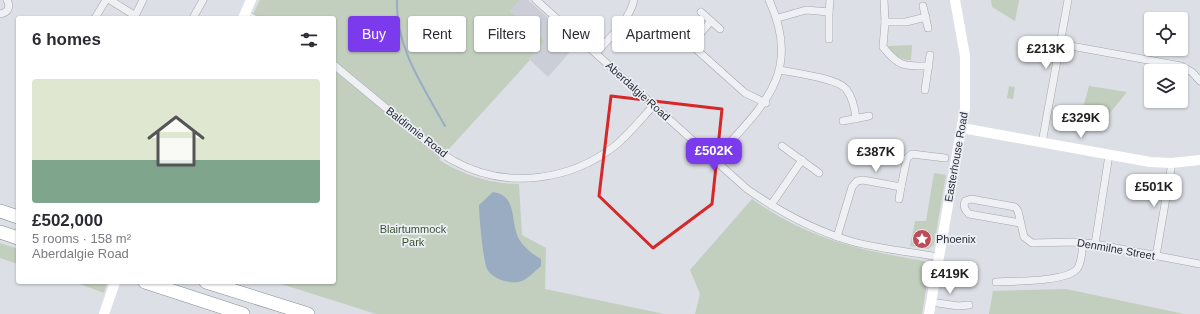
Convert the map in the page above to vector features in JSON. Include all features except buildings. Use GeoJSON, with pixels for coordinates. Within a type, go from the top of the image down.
{"type":"FeatureCollection","features":[{"type":"Feature","properties":{"kind":"highway"},"geometry":{"type":"LineString","coordinates":[[0,211],[16,216]]}},
{"type":"Feature","properties":{"kind":"highway"},"geometry":{"type":"LineString","coordinates":[[0,232],[16,237]]}},
{"type":"Feature","properties":{"kind":"highway"},"geometry":{"type":"LineString","coordinates":[[151,284],[243,314]]}},
{"type":"Feature","properties":{"kind":"highway"},"geometry":{"type":"LineString","coordinates":[[212,284],[308,314]]}},
{"type":"Feature","properties":{"kind":"street"},"geometry":{"type":"LineString","coordinates":[[0,14],[4,13],[8,9],[9,4],[7,0]]}},
{"type":"Feature","properties":{"kind":"street"},"geometry":{"type":"LineString","coordinates":[[96,16],[106,0]]}},
{"type":"Feature","properties":{"kind":"street"},"geometry":{"type":"LineString","coordinates":[[110,0],[133,16]]}},
{"type":"Feature","properties":{"kind":"street"},"geometry":{"type":"LineString","coordinates":[[135,16],[143,0]]}},
{"type":"Feature","properties":{"kind":"street"},"geometry":{"type":"LineString","coordinates":[[194,16],[203,0]]}},
{"type":"Feature","properties":{"kind":"street"},"geometry":{"type":"LineString","coordinates":[[247,16],[251,0]]}},
{"type":"Feature","properties":{"kind":"street","name":"Aberdalgie Road"},"geometry":{"type":"LineString","coordinates":[[536,0],[747,189],[771,205],[807,225],[837,236],[869,245],[938,257]]}},
{"type":"Feature","properties":{"kind":"street"},"geometry":{"type":"LineString","coordinates":[[596,53],[625,20],[632,10],[634,0]]}},
{"type":"Feature","properties":{"kind":"street"},"geometry":{"type":"LineString","coordinates":[[714,160],[766,102],[773,89],[780,70],[782,41],[778,18],[769,0]]}},
{"type":"Feature","properties":{"kind":"street"},"geometry":{"type":"LineString","coordinates":[[829,38],[830,0]]}},
{"type":"Feature","properties":{"kind":"street"},"geometry":{"type":"LineString","coordinates":[[884,0],[885,22],[883,47],[893,60],[906,66],[928,66]]}},
{"type":"Feature","properties":{"kind":"street","name":"Easterhouse Road"},"geometry":{"type":"LineString","coordinates":[[929,314],[962,128],[966,81],[965,56],[956,0]]}},
{"type":"Feature","properties":{"kind":"street"},"geometry":{"type":"LineString","coordinates":[[1042,143],[1068,0]]}},
{"type":"Feature","properties":{"kind":"street"},"geometry":{"type":"LineString","coordinates":[[923,6],[928,28]]}},
{"type":"Feature","properties":{"kind":"street"},"geometry":{"type":"LineString","coordinates":[[778,18],[806,10],[830,12]]}},
{"type":"Feature","properties":{"kind":"street"},"geometry":{"type":"LineString","coordinates":[[701,12],[720,29]]}},
{"type":"Feature","properties":{"kind":"street"},"geometry":{"type":"LineString","coordinates":[[885,22],[906,22],[926,17]]}},
{"type":"Feature","properties":{"kind":"street"},"geometry":{"type":"LineString","coordinates":[[711,21],[697,38],[695,44],[697,50],[745,93],[766,102]]}},
{"type":"Feature","properties":{"kind":"street"},"geometry":{"type":"LineString","coordinates":[[1060,44],[1181,66],[1192,72],[1200,81]]}},
{"type":"Feature","properties":{"kind":"street"},"geometry":{"type":"LineString","coordinates":[[925,90],[930,54]]}},
{"type":"Feature","properties":{"kind":"street","name":"Baldinnie Road"},"geometry":{"type":"LineString","coordinates":[[336,67],[446,156],[474,170],[511,178],[550,176],[592,161],[617,144],[654,105]]}},
{"type":"Feature","properties":{"kind":"street"},"geometry":{"type":"LineString","coordinates":[[780,70],[837,83],[846,88],[854,104],[856,119]]}},
{"type":"Feature","properties":{"kind":"street"},"geometry":{"type":"LineString","coordinates":[[843,121],[869,116]]}},
{"type":"Feature","properties":{"kind":"street"},"geometry":{"type":"LineString","coordinates":[[962,128],[1150,162],[1172,163],[1200,160]]}},
{"type":"Feature","properties":{"kind":"street"},"geometry":{"type":"LineString","coordinates":[[782,146],[819,173]]}},
{"type":"Feature","properties":{"kind":"street"},"geometry":{"type":"LineString","coordinates":[[899,199],[907,158],[912,154],[945,158]]}},
{"type":"Feature","properties":{"kind":"street"},"geometry":{"type":"LineString","coordinates":[[1095,244],[1109,155]]}},
{"type":"Feature","properties":{"kind":"street"},"geometry":{"type":"LineString","coordinates":[[771,205],[802,160]]}},
{"type":"Feature","properties":{"kind":"street"},"geometry":{"type":"LineString","coordinates":[[1156,256],[1172,163]]}},
{"type":"Feature","properties":{"kind":"street"},"geometry":{"type":"LineString","coordinates":[[837,236],[852,187],[856,181],[863,180],[901,187]]}},
{"type":"Feature","properties":{"kind":"street","name":"Denmilne Street"},"geometry":{"type":"LineString","coordinates":[[1020,222],[969,214],[965,210],[965,201],[971,199],[1012,206],[1018,211],[1024,237],[1032,243],[1083,242],[1200,264]]}},
{"type":"Feature","properties":{"kind":"street"},"geometry":{"type":"LineString","coordinates":[[996,282],[1051,278],[1071,274],[1079,266],[1083,242]]}},
{"type":"Feature","properties":{"kind":"street"},"geometry":{"type":"LineString","coordinates":[[104,314],[114,284]]}},
{"type":"Feature","properties":{"kind":"street"},"geometry":{"type":"LineString","coordinates":[[931,302],[958,306],[969,305]]}},
{"type":"Feature","properties":{"kind":"street"},"geometry":{"type":"LineString","coordinates":[[957,314],[958,306]]}},
{"type":"Feature","properties":{"kind":"highlighted area"},"geometry":{"type":"Polygon","coordinates":[[[611,96],[722,109],[712,204],[653,248],[599,196],[611,96]]]}},
{"type":"Feature","properties":{"kind":"shaded area"},"geometry":{"type":"Polygon","coordinates":[[[520,0],[528,0],[548,18],[548,52],[570,52],[548,77],[529,59],[535,52],[540,52],[540,47],[545,41],[540,37],[540,16],[516,16],[510,11],[520,0]]]}},
{"type":"Feature","properties":{"kind":"green space","name":"Blairtummock Park"},"geometry":{"type":"Polygon","coordinates":[[[260,0],[520,0],[510,11],[516,16],[474,16],[474,52],[535,52],[529,59],[530,60],[439,160],[478,178],[509,184],[519,184],[522,235],[546,248],[545,289],[664,314],[376,314],[281,284],[336,284],[336,16],[252,16],[260,0]]]}},
{"type":"Feature","properties":{"kind":"green space"},"geometry":{"type":"Polygon","coordinates":[[[991,0],[1019,0],[1015,21],[992,7],[991,0]]]}},
{"type":"Feature","properties":{"kind":"green space","name":"Blairtummock Park"},"geometry":{"type":"Polygon","coordinates":[[[540,37],[545,41],[540,47],[540,37]]]}},
{"type":"Feature","properties":{"kind":"green space"},"geometry":{"type":"Polygon","coordinates":[[[912,45],[911,60],[904,60],[898,57],[888,46],[912,45]]]}},
{"type":"Feature","properties":{"kind":"green space"},"geometry":{"type":"Polygon","coordinates":[[[1009,86],[1015,87],[1013,99],[1007,98],[1009,86]]]}},
{"type":"Feature","properties":{"kind":"green space"},"geometry":{"type":"Polygon","coordinates":[[[1089,86],[1127,92],[1109,114],[1083,108],[1089,86]]]}},
{"type":"Feature","properties":{"kind":"green space"},"geometry":{"type":"Polygon","coordinates":[[[934,173],[946,175],[934,245],[928,249],[910,246],[915,221],[926,221],[934,173]]]}},
{"type":"Feature","properties":{"kind":"green space"},"geometry":{"type":"Polygon","coordinates":[[[752,199],[794,224],[834,241],[876,252],[924,261],[929,270],[922,314],[695,314],[700,294],[690,270],[752,199]]]}},
{"type":"Feature","properties":{"kind":"green space"},"geometry":{"type":"Polygon","coordinates":[[[0,243],[16,248],[16,263],[0,258],[0,243]]]}},
{"type":"Feature","properties":{"kind":"green space"},"geometry":{"type":"Polygon","coordinates":[[[79,284],[106,284],[104,293],[79,284]]]}},
{"type":"Feature","properties":{"kind":"green space"},"geometry":{"type":"Polygon","coordinates":[[[1066,289],[1184,314],[989,314],[993,291],[1066,289]]]}},
{"type":"Feature","properties":{"kind":"water"},"geometry":{"type":"Polygon","coordinates":[[[493,192],[500,194],[509,202],[519,239],[527,249],[541,259],[541,266],[522,281],[507,282],[493,276],[487,269],[480,227],[479,205],[493,192]]]}},
{"type":"Feature","properties":{"kind":"waterway"},"geometry":{"type":"LineString","coordinates":[[397,0],[401,34],[412,66],[445,126]]}},
{"type":"Feature","properties":{"kind":"place","name":"Phoenix"},"geometry":{"type":"Point","coordinates":[922,239]}}]}
